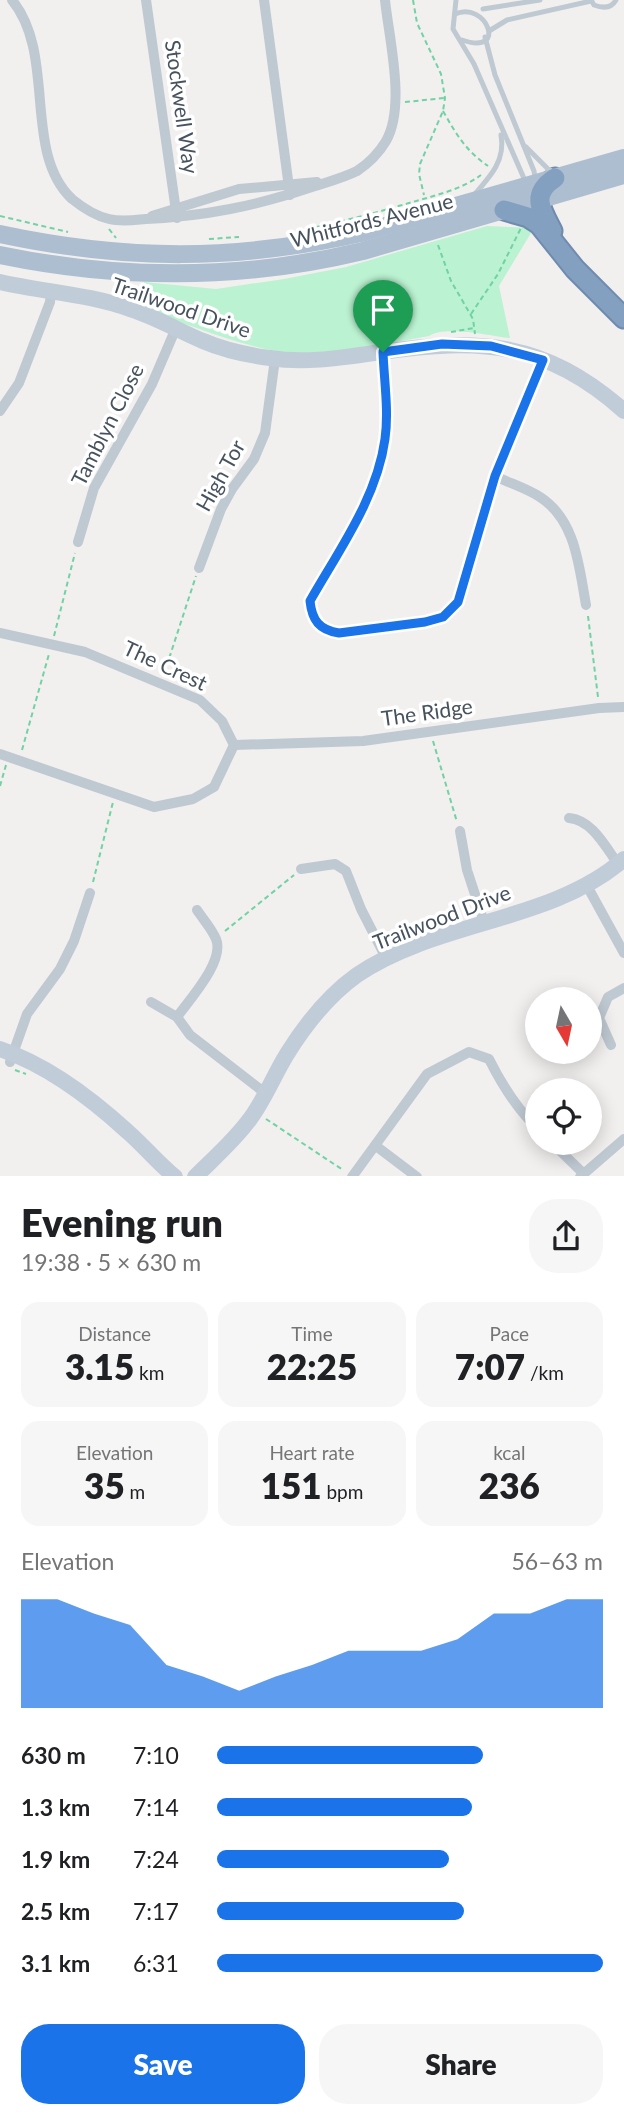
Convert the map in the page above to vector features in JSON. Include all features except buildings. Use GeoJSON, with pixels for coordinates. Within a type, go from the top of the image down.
{"type":"FeatureCollection","features":[{"type":"Feature","properties":{"kind":"highway"},"geometry":{"type":"LineString","coordinates":[[539,189],[565,257]]}},
{"type":"Feature","properties":{"kind":"highway"},"geometry":{"type":"LineString","coordinates":[[509,208],[539,224],[565,257],[624,318]]}},
{"type":"Feature","properties":{"kind":"main road","name":"Whitfords Avenue"},"geometry":{"type":"LineString","coordinates":[[0,255],[61,266],[187,275],[250,270],[332,258],[509,208],[539,189],[624,158]]}},
{"type":"Feature","properties":{"kind":"main road","name":"Whitfords Avenue"},"geometry":{"type":"LineString","coordinates":[[0,234],[95,250],[205,255],[317,243],[383,228],[466,204],[624,175]]}},
{"type":"Feature","properties":{"kind":"street"},"geometry":{"type":"LineString","coordinates":[[12,0],[26,21],[33,44],[49,157],[57,178],[70,197],[99,215],[121,220],[240,209],[290,189],[353,173],[371,161],[384,144],[393,125],[397,99],[385,0]]}},
{"type":"Feature","properties":{"kind":"street","name":"Stockwell Way"},"geometry":{"type":"LineString","coordinates":[[146,0],[176,213]]}},
{"type":"Feature","properties":{"kind":"street"},"geometry":{"type":"LineString","coordinates":[[264,0],[290,189]]}},
{"type":"Feature","properties":{"kind":"street"},"geometry":{"type":"LineString","coordinates":[[176,213],[239,189],[290,189]]}},
{"type":"Feature","properties":{"kind":"street","name":"Trailwood Drive"},"geometry":{"type":"LineString","coordinates":[[0,282],[130,308],[217,347],[275,359],[321,360],[442,344],[474,344],[506,349],[560,367],[593,385],[624,411]]}},
{"type":"Feature","properties":{"kind":"street"},"geometry":{"type":"LineString","coordinates":[[0,411],[19,383],[47,312],[51,292]]}},
{"type":"Feature","properties":{"kind":"street","name":"Tamblyn Close"},"geometry":{"type":"LineString","coordinates":[[78,542],[94,488],[152,384],[176,328]]}},
{"type":"Feature","properties":{"kind":"street"},"geometry":{"type":"LineString","coordinates":[[383,352],[385,439],[376,474],[367,502],[310,601],[312,617],[325,631],[339,633],[425,622],[443,617],[458,602],[495,476],[543,360]]}},
{"type":"Feature","properties":{"kind":"street","name":"High Tor"},"geometry":{"type":"LineString","coordinates":[[199,568],[221,509],[254,460],[265,433],[275,359]]}},
{"type":"Feature","properties":{"kind":"street"},"geometry":{"type":"LineString","coordinates":[[495,476],[541,498],[565,520],[576,552],[586,605]]}},
{"type":"Feature","properties":{"kind":"street","name":"The Crest"},"geometry":{"type":"LineString","coordinates":[[0,633],[85,652],[200,700],[222,721],[234,745]]}},
{"type":"Feature","properties":{"kind":"street","name":"The Ridge"},"geometry":{"type":"LineString","coordinates":[[234,745],[363,741],[599,708],[624,707]]}},
{"type":"Feature","properties":{"kind":"street"},"geometry":{"type":"LineString","coordinates":[[4,756],[154,807],[193,799],[214,787],[234,745]]}},
{"type":"Feature","properties":{"kind":"street"},"geometry":{"type":"LineString","coordinates":[[569,818],[579,819],[593,830],[621,861]]}},
{"type":"Feature","properties":{"kind":"street"},"geometry":{"type":"LineString","coordinates":[[460,831],[467,870],[484,922]]}},
{"type":"Feature","properties":{"kind":"street","name":"Trailwood Drive"},"geometry":{"type":"LineString","coordinates":[[195,1176],[250,1119],[287,1054],[313,1018],[335,994],[357,976],[386,958],[548,901],[586,884],[621,861]]}},
{"type":"Feature","properties":{"kind":"street"},"geometry":{"type":"LineString","coordinates":[[301,869],[335,864],[346,871],[361,909],[386,958]]}},
{"type":"Feature","properties":{"kind":"street"},"geometry":{"type":"LineString","coordinates":[[586,884],[624,953]]}},
{"type":"Feature","properties":{"kind":"street"},"geometry":{"type":"LineString","coordinates":[[7,1059],[27,1014],[60,969],[74,941],[90,893]]}},
{"type":"Feature","properties":{"kind":"street"},"geometry":{"type":"LineString","coordinates":[[177,1017],[214,966],[218,948],[216,939],[197,910]]}},
{"type":"Feature","properties":{"kind":"street"},"geometry":{"type":"LineString","coordinates":[[611,1045],[599,1018],[608,997],[624,988]]}},
{"type":"Feature","properties":{"kind":"street"},"geometry":{"type":"LineString","coordinates":[[151,1002],[177,1017],[190,1035],[265,1093]]}},
{"type":"Feature","properties":{"kind":"street"},"geometry":{"type":"LineString","coordinates":[[353,1176],[428,1074],[469,1052],[489,1059],[500,1082],[525,1116]]}},
{"type":"Feature","properties":{"kind":"street"},"geometry":{"type":"LineString","coordinates":[[7,1059],[60,1087],[87,1107],[125,1139],[159,1176]]}},
{"type":"Feature","properties":{"kind":"street"},"geometry":{"type":"LineString","coordinates":[[7,1059],[62,1080],[91,1101],[175,1176]]}},
{"type":"Feature","properties":{"kind":"street"},"geometry":{"type":"LineString","coordinates":[[563,1155],[582,1175],[624,1139]]}},
{"type":"Feature","properties":{"kind":"street"},"geometry":{"type":"LineString","coordinates":[[376,1146],[416,1176]]}},
{"type":"Feature","properties":{"kind":"lane"},"geometry":{"type":"LineString","coordinates":[[456,0],[453,29],[474,64],[499,124],[539,189]]}},
{"type":"Feature","properties":{"kind":"lane"},"geometry":{"type":"LineString","coordinates":[[454,17],[461,8],[540,0]]}},
{"type":"Feature","properties":{"kind":"lane"},"geometry":{"type":"LineString","coordinates":[[461,39],[471,42],[507,20],[591,0],[593,5],[603,7],[612,5],[616,0]]}},
{"type":"Feature","properties":{"kind":"lane"},"geometry":{"type":"LineString","coordinates":[[477,6],[490,19],[487,34],[495,75],[539,189]]}},
{"type":"Feature","properties":{"kind":"lane"},"geometry":{"type":"LineString","coordinates":[[466,204],[493,173],[500,159],[503,144],[499,124]]}},
{"type":"Feature","properties":{"kind":"lane"},"geometry":{"type":"LineString","coordinates":[[524,145],[548,169],[539,189]]}},
{"type":"Feature","properties":{"kind":"path"},"geometry":{"type":"LineString","coordinates":[[414,0],[417,23],[441,74],[445,98],[443,111],[420,164],[419,174],[424,195]]}},
{"type":"Feature","properties":{"kind":"path"},"geometry":{"type":"LineString","coordinates":[[405,102],[445,98]]}},
{"type":"Feature","properties":{"kind":"path"},"geometry":{"type":"LineString","coordinates":[[301,230],[442,193],[484,173],[489,166],[471,155],[443,111]]}},
{"type":"Feature","properties":{"kind":"path"},"geometry":{"type":"LineString","coordinates":[[0,216],[72,232]]}},
{"type":"Feature","properties":{"kind":"path"},"geometry":{"type":"LineString","coordinates":[[470,315],[498,274],[523,224]]}},
{"type":"Feature","properties":{"kind":"path"},"geometry":{"type":"LineString","coordinates":[[202,240],[242,237]]}},
{"type":"Feature","properties":{"kind":"path"},"geometry":{"type":"LineString","coordinates":[[110,239],[117,239]]}},
{"type":"Feature","properties":{"kind":"path"},"geometry":{"type":"LineString","coordinates":[[438,245],[451,281],[470,315],[475,335],[479,338]]}},
{"type":"Feature","properties":{"kind":"path"},"geometry":{"type":"LineString","coordinates":[[449,333],[474,328]]}},
{"type":"Feature","properties":{"kind":"path"},"geometry":{"type":"LineString","coordinates":[[161,684],[199,568]]}},
{"type":"Feature","properties":{"kind":"path"},"geometry":{"type":"LineString","coordinates":[[586,605],[599,708]]}},
{"type":"Feature","properties":{"kind":"path"},"geometry":{"type":"LineString","coordinates":[[431,733],[460,831]]}},
{"type":"Feature","properties":{"kind":"path"},"geometry":{"type":"LineString","coordinates":[[0,786],[4,756]]}},
{"type":"Feature","properties":{"kind":"path"},"geometry":{"type":"LineString","coordinates":[[90,893],[114,795]]}},
{"type":"Feature","properties":{"kind":"path"},"geometry":{"type":"LineString","coordinates":[[216,939],[301,869]]}},
{"type":"Feature","properties":{"kind":"path"},"geometry":{"type":"LineString","coordinates":[[7,1059],[26,1074]]}},
{"type":"Feature","properties":{"kind":"path"},"geometry":{"type":"LineString","coordinates":[[262,1116],[353,1176]]}},
{"type":"Feature","properties":{"kind":"green space"},"geometry":{"type":"Polygon","coordinates":[[[487,226],[534,228],[499,286],[510,338],[446,331],[378,346],[306,354],[290,353],[233,340],[141,308],[144,282],[216,289],[284,279],[346,267],[487,226]]]}},
{"type":"Feature","properties":{"kind":"route"},"geometry":{"type":"LineString","coordinates":[[442,344],[474,344],[506,349],[543,360],[495,476],[458,602],[443,617],[425,622],[339,633],[325,631],[312,617],[310,601],[367,502],[376,474],[385,439],[383,352],[442,344]]}}]}
